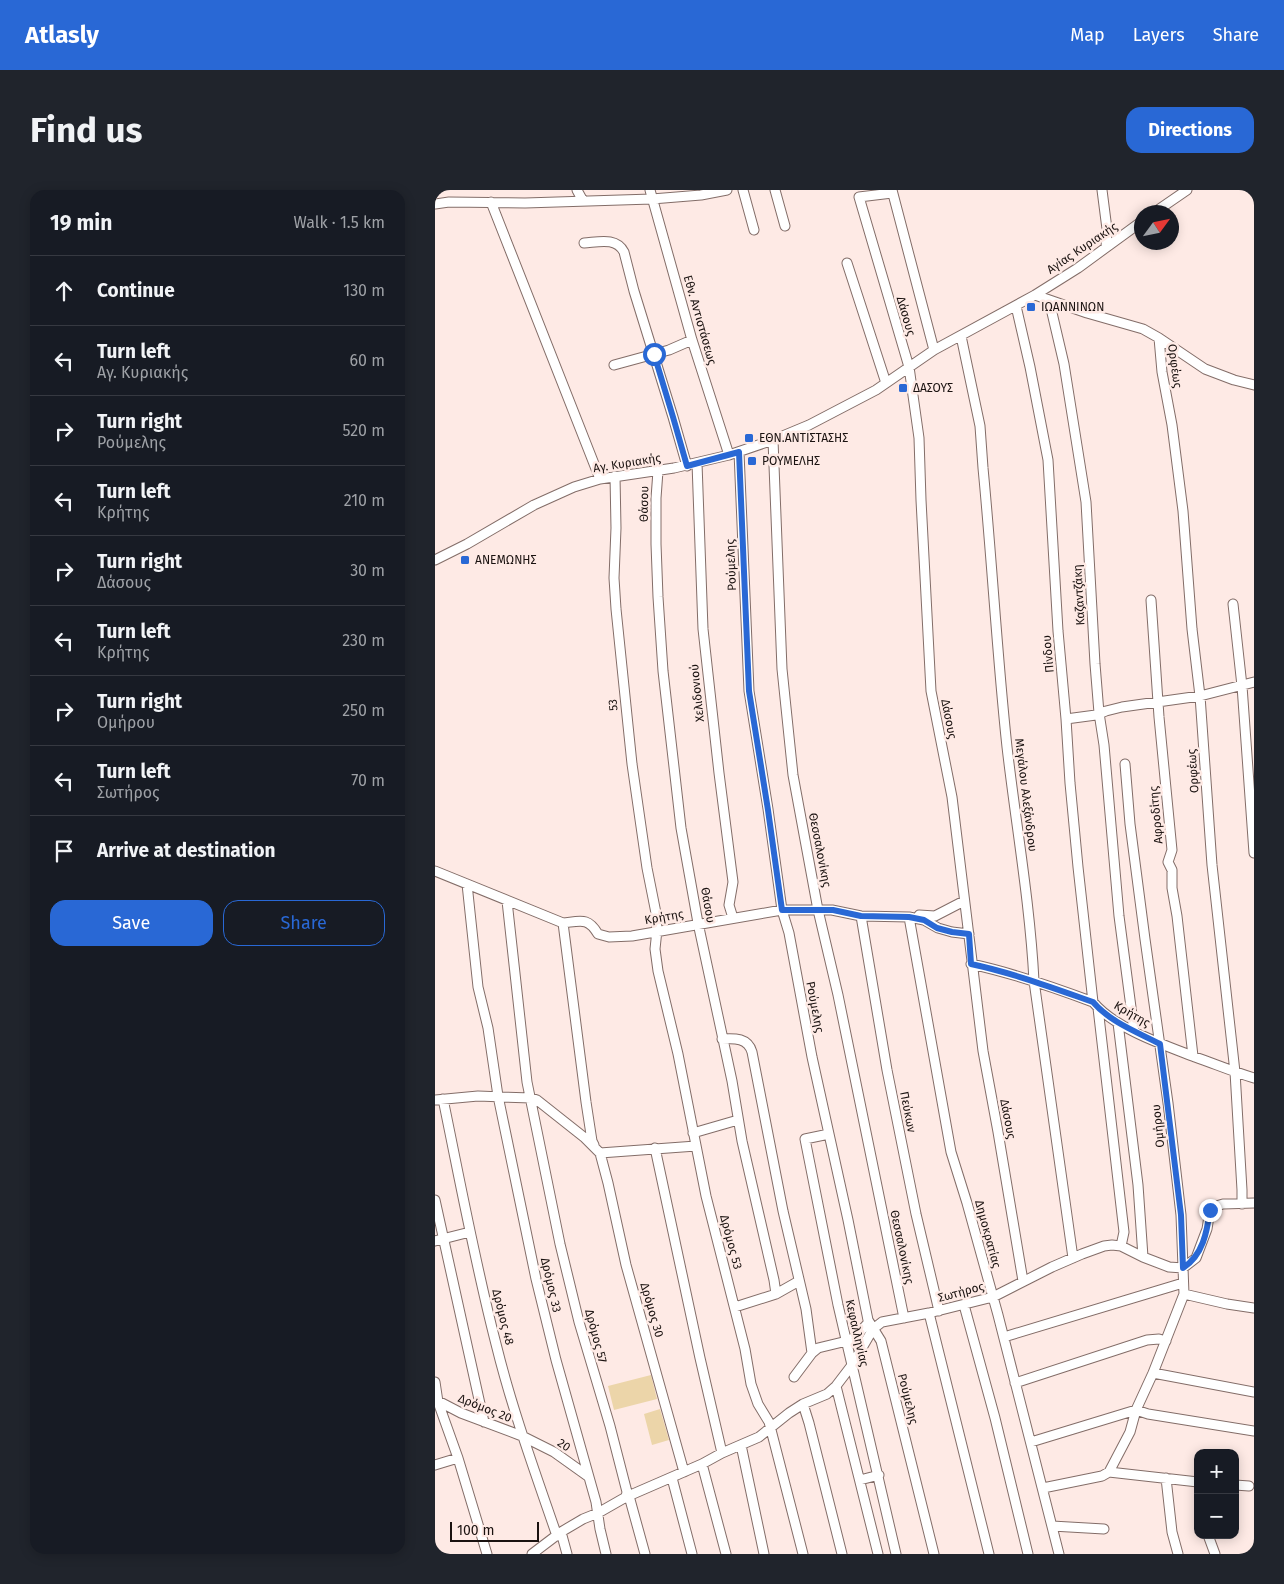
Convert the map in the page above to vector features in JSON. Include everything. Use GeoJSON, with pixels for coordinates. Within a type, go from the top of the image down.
{"type":"FeatureCollection","features":[{"type":"Feature","properties":{"kind":"street"},"geometry":{"type":"LineString","coordinates":[[577,190],[583,201]]}},
{"type":"Feature","properties":{"kind":"street"},"geometry":{"type":"LineString","coordinates":[[600,190],[603,200]]}},
{"type":"Feature","properties":{"kind":"street"},"geometry":{"type":"LineString","coordinates":[[435,204],[449,202],[583,201],[651,195],[701,196],[727,190]]}},
{"type":"Feature","properties":{"kind":"street"},"geometry":{"type":"LineString","coordinates":[[743,190],[754,230]]}},
{"type":"Feature","properties":{"kind":"street"},"geometry":{"type":"LineString","coordinates":[[775,190],[785,226]]}},
{"type":"Feature","properties":{"kind":"street"},"geometry":{"type":"LineString","coordinates":[[1102,190],[1107,229],[1106,247]]}},
{"type":"Feature","properties":{"kind":"street"},"geometry":{"type":"LineString","coordinates":[[1165,205],[1187,190]]}},
{"type":"Feature","properties":{"kind":"street"},"geometry":{"type":"LineString","coordinates":[[892,191],[934,350]]}},
{"type":"Feature","properties":{"kind":"street","name":"Δάσους"},"geometry":{"type":"LineString","coordinates":[[892,191],[859,197],[909,367],[919,438],[931,691],[952,797],[983,1051],[1023,1281]]}},
{"type":"Feature","properties":{"kind":"street","name":"Εθν. Αντιστάσεως"},"geometry":{"type":"LineString","coordinates":[[651,195],[692,340],[729,455]]}},
{"type":"Feature","properties":{"kind":"street"},"geometry":{"type":"LineString","coordinates":[[491,202],[600,479]]}},
{"type":"Feature","properties":{"kind":"street","name":"Αγίας Κυριακής"},"geometry":{"type":"LineString","coordinates":[[961,336],[1016,306],[1077,268],[1134,227]]}},
{"type":"Feature","properties":{"kind":"street"},"geometry":{"type":"LineString","coordinates":[[584,243],[612,241],[621,248],[687,466]]}},
{"type":"Feature","properties":{"kind":"street"},"geometry":{"type":"LineString","coordinates":[[847,263],[886,383]]}},
{"type":"Feature","properties":{"kind":"street"},"geometry":{"type":"LineString","coordinates":[[1035,294],[1087,313],[1143,329],[1205,369],[1254,385]]}},
{"type":"Feature","properties":{"kind":"street","name":"Καζαντζάκη"},"geometry":{"type":"LineString","coordinates":[[1049,300],[1064,364],[1086,502],[1099,714],[1104,745],[1119,916],[1134,1030]]}},
{"type":"Feature","properties":{"kind":"street","name":"Πίνδου"},"geometry":{"type":"LineString","coordinates":[[1016,306],[1031,367],[1048,460],[1058,631],[1067,719],[1070,783],[1078,868],[1124,1232],[1121,1246]]}},
{"type":"Feature","properties":{"kind":"street","name":"Αγ. Κυριακής"},"geometry":{"type":"LineString","coordinates":[[435,560],[467,544],[534,505],[573,487],[600,479],[687,466],[729,455],[809,425],[862,399],[934,350],[961,336]]}},
{"type":"Feature","properties":{"kind":"street","name":"Μεγάλου Αλεξάνδρου"},"geometry":{"type":"LineString","coordinates":[[961,336],[982,437],[1005,726],[1013,799],[1029,920],[1034,981],[1073,1258]]}},
{"type":"Feature","properties":{"kind":"street","name":"Ορφέως"},"geometry":{"type":"LineString","coordinates":[[1159,338],[1162,372],[1172,424],[1178,471],[1192,630],[1200,696],[1212,865],[1235,1072],[1242,1204]]}},
{"type":"Feature","properties":{"kind":"street"},"geometry":{"type":"LineString","coordinates":[[614,365],[669,350],[692,340]]}},
{"type":"Feature","properties":{"kind":"street","name":"Θεσσαλονίκης"},"geometry":{"type":"LineString","coordinates":[[773,440],[782,669],[793,776],[818,910],[838,995],[904,1318]]}},
{"type":"Feature","properties":{"kind":"street","name":"Ρούμελης"},"geometry":{"type":"LineString","coordinates":[[739,452],[749,691],[782,910],[789,933],[812,1056],[871,1325],[881,1341],[934,1554]]}},
{"type":"Feature","properties":{"kind":"street","name":"Χελιδονιού"},"geometry":{"type":"LineString","coordinates":[[697,463],[703,629],[733,882],[729,904],[733,918]]}},
{"type":"Feature","properties":{"kind":"street","name":"Θάσου"},"geometry":{"type":"LineString","coordinates":[[658,471],[656,544],[663,671],[681,828],[742,1141],[767,1246],[776,1294]]}},
{"type":"Feature","properties":{"kind":"street","name":"53"},"geometry":{"type":"LineString","coordinates":[[615,476],[616,528],[614,578],[616,610],[632,764],[647,868],[656,913],[657,930]]}},
{"type":"Feature","properties":{"kind":"street","name":"Αφροδίτης"},"geometry":{"type":"LineString","coordinates":[[1151,600],[1167,810],[1172,850],[1168,862],[1172,870],[1172,888],[1193,1056]]}},
{"type":"Feature","properties":{"kind":"street"},"geometry":{"type":"LineString","coordinates":[[1233,604],[1242,686],[1254,852]]}},
{"type":"Feature","properties":{"kind":"street"},"geometry":{"type":"LineString","coordinates":[[1067,719],[1099,714],[1122,707],[1200,696],[1254,682]]}},
{"type":"Feature","properties":{"kind":"street","name":"Ομήρου"},"geometry":{"type":"LineString","coordinates":[[1109,1472],[1130,1432],[1136,1410],[1184,1294],[1181,1215],[1130,824],[1125,764]]}},
{"type":"Feature","properties":{"kind":"street","name":"Κρήτης"},"geometry":{"type":"LineString","coordinates":[[435,871],[563,923],[584,921],[592,924],[598,934],[609,937],[632,936],[657,930],[782,910],[833,910],[861,916],[909,917],[924,920],[937,928],[969,934]]}},
{"type":"Feature","properties":{"kind":"street","name":"Δρόμος 33"},"geometry":{"type":"LineString","coordinates":[[467,884],[478,987],[489,1028],[498,1096],[541,1297],[556,1360],[589,1477],[606,1554]]}},
{"type":"Feature","properties":{"kind":"street","name":"Δρόμος 57"},"geometry":{"type":"LineString","coordinates":[[507,901],[526,1072],[560,1244],[579,1322],[645,1554]]}},
{"type":"Feature","properties":{"kind":"street"},"geometry":{"type":"LineString","coordinates":[[909,917],[920,915],[935,916],[964,901]]}},
{"type":"Feature","properties":{"kind":"street","name":"Πεύκων"},"geometry":{"type":"LineString","coordinates":[[861,916],[889,1080],[916,1214],[939,1311]]}},
{"type":"Feature","properties":{"kind":"street","name":"Δημοκρατίας"},"geometry":{"type":"LineString","coordinates":[[909,917],[951,1152],[1004,1337],[1059,1554]]}},
{"type":"Feature","properties":{"kind":"street","name":"Δρόμος 30"},"geometry":{"type":"LineString","coordinates":[[563,923],[592,1141],[598,1151],[609,1183],[627,1265],[684,1472]]}},
{"type":"Feature","properties":{"kind":"street","name":"Δρόμος 53"},"geometry":{"type":"LineString","coordinates":[[657,930],[655,949],[658,971],[678,1054],[706,1196],[745,1349],[751,1384],[758,1404],[767,1418],[803,1554]]}},
{"type":"Feature","properties":{"kind":"street","name":"Κρήτης"},"geometry":{"type":"LineString","coordinates":[[971,964],[1034,981],[1096,1005],[1118,1023],[1160,1044],[1254,1078]]}},
{"type":"Feature","properties":{"kind":"street"},"geometry":{"type":"LineString","coordinates":[[1118,1023],[1138,1185],[1143,1257]]}},
{"type":"Feature","properties":{"kind":"street"},"geometry":{"type":"LineString","coordinates":[[722,1039],[740,1039],[751,1046],[783,1212],[806,1309],[812,1353]]}},
{"type":"Feature","properties":{"kind":"street"},"geometry":{"type":"LineString","coordinates":[[439,1100],[478,1096],[531,1098],[537,1100],[579,1133],[598,1151],[696,1146]]}},
{"type":"Feature","properties":{"kind":"street","name":"Δρόμος 48"},"geometry":{"type":"LineString","coordinates":[[439,1100],[496,1345],[523,1436],[567,1554]]}},
{"type":"Feature","properties":{"kind":"street"},"geometry":{"type":"LineString","coordinates":[[693,1132],[738,1120]]}},
{"type":"Feature","properties":{"kind":"street","name":"Κεφαλληνίας"},"geometry":{"type":"LineString","coordinates":[[829,1134],[805,1139],[829,1263],[896,1554]]}},
{"type":"Feature","properties":{"kind":"street"},"geometry":{"type":"LineString","coordinates":[[655,1148],[722,1453]]}},
{"type":"Feature","properties":{"kind":"street"},"geometry":{"type":"LineString","coordinates":[[435,1200],[440,1239],[484,1422]]}},
{"type":"Feature","properties":{"kind":"street"},"geometry":{"type":"LineString","coordinates":[[1121,1246],[1169,1267],[1183,1268],[1196,1258],[1207,1229],[1210,1210],[1217,1205],[1254,1203]]}},
{"type":"Feature","properties":{"kind":"street"},"geometry":{"type":"LineString","coordinates":[[440,1239],[470,1232]]}},
{"type":"Feature","properties":{"kind":"street","name":"Σωτήρος"},"geometry":{"type":"LineString","coordinates":[[871,1325],[939,1311],[993,1297],[1073,1258],[1104,1246],[1121,1246]]}},
{"type":"Feature","properties":{"kind":"street"},"geometry":{"type":"LineString","coordinates":[[735,1308],[776,1294],[799,1281]]}},
{"type":"Feature","properties":{"kind":"street"},"geometry":{"type":"LineString","coordinates":[[1004,1337],[1183,1283]]}},
{"type":"Feature","properties":{"kind":"street"},"geometry":{"type":"LineString","coordinates":[[1184,1294],[1227,1304],[1253,1307]]}},
{"type":"Feature","properties":{"kind":"street"},"geometry":{"type":"LineString","coordinates":[[964,1305],[995,1418],[1027,1554]]}},
{"type":"Feature","properties":{"kind":"street"},"geometry":{"type":"LineString","coordinates":[[929,1313],[989,1554]]}},
{"type":"Feature","properties":{"kind":"street"},"geometry":{"type":"LineString","coordinates":[[794,1377],[818,1348],[847,1341],[871,1325]]}},
{"type":"Feature","properties":{"kind":"street"},"geometry":{"type":"LineString","coordinates":[[535,1553],[559,1534],[583,1519],[628,1496],[672,1478],[759,1437],[803,1404],[827,1394],[836,1386],[852,1365],[871,1325]]}},
{"type":"Feature","properties":{"kind":"street"},"geometry":{"type":"LineString","coordinates":[[1015,1384],[1147,1340],[1159,1339],[1166,1341]]}},
{"type":"Feature","properties":{"kind":"street"},"geometry":{"type":"LineString","coordinates":[[1153,1372],[1254,1392]]}},
{"type":"Feature","properties":{"kind":"street"},"geometry":{"type":"LineString","coordinates":[[435,1382],[437,1401],[458,1458],[487,1554]]}},
{"type":"Feature","properties":{"kind":"street"},"geometry":{"type":"LineString","coordinates":[[836,1386],[878,1554]]}},
{"type":"Feature","properties":{"kind":"street","name":"Δρόμος 20"},"geometry":{"type":"LineString","coordinates":[[437,1401],[484,1422],[523,1436]]}},
{"type":"Feature","properties":{"kind":"street"},"geometry":{"type":"LineString","coordinates":[[803,1404],[842,1554]]}},
{"type":"Feature","properties":{"kind":"street"},"geometry":{"type":"LineString","coordinates":[[1031,1442],[1136,1410],[1147,1414],[1254,1432]]}},
{"type":"Feature","properties":{"kind":"street","name":"20"},"geometry":{"type":"LineString","coordinates":[[523,1436],[554,1452],[589,1477]]}},
{"type":"Feature","properties":{"kind":"street"},"geometry":{"type":"LineString","coordinates":[[741,1445],[763,1554]]}},
{"type":"Feature","properties":{"kind":"street"},"geometry":{"type":"LineString","coordinates":[[435,1465],[458,1458]]}},
{"type":"Feature","properties":{"kind":"street"},"geometry":{"type":"LineString","coordinates":[[702,1464],[726,1554]]}},
{"type":"Feature","properties":{"kind":"street"},"geometry":{"type":"LineString","coordinates":[[1043,1488],[1102,1476],[1109,1472],[1194,1482]]}},
{"type":"Feature","properties":{"kind":"street"},"geometry":{"type":"LineString","coordinates":[[860,1480],[879,1475]]}},
{"type":"Feature","properties":{"kind":"street"},"geometry":{"type":"LineString","coordinates":[[672,1478],[692,1554]]}},
{"type":"Feature","properties":{"kind":"street"},"geometry":{"type":"LineString","coordinates":[[1166,1478],[1172,1532],[1178,1554]]}},
{"type":"Feature","properties":{"kind":"street"},"geometry":{"type":"LineString","coordinates":[[1239,1486],[1249,1486]]}},
{"type":"Feature","properties":{"kind":"street"},"geometry":{"type":"LineString","coordinates":[[1052,1526],[1104,1529]]}},
{"type":"Feature","properties":{"kind":"street"},"geometry":{"type":"LineString","coordinates":[[1209,1539],[1215,1554]]}},
{"type":"Feature","properties":{"kind":"shaded area"},"geometry":{"type":"Polygon","coordinates":[[[651,1375],[657,1399],[614,1410],[608,1386],[651,1375]]]}},
{"type":"Feature","properties":{"kind":"shaded area"},"geometry":{"type":"Polygon","coordinates":[[[660,1409],[669,1440],[652,1445],[644,1414],[660,1409]]]}},
{"type":"Feature","properties":{"kind":"place","name":"ΙΩΑΝΝΙΝΩΝ"},"geometry":{"type":"Point","coordinates":[1031,307]}},
{"type":"Feature","properties":{"kind":"place","name":"ΔΑΣΟΥΣ"},"geometry":{"type":"Point","coordinates":[903,388]}},
{"type":"Feature","properties":{"kind":"place","name":"ΕΘΝ.ΑΝΤΙΣΤΑΣΗΣ"},"geometry":{"type":"Point","coordinates":[749,438]}},
{"type":"Feature","properties":{"kind":"place","name":"ΡΟΥΜΕΛΗΣ"},"geometry":{"type":"Point","coordinates":[752,461]}},
{"type":"Feature","properties":{"kind":"place","name":"ΑΝΕΜΩΝΗΣ"},"geometry":{"type":"Point","coordinates":[465,560]}},
{"type":"Feature","properties":{"kind":"route"},"geometry":{"type":"LineString","coordinates":[[654,354],[687,466],[739,452],[749,691],[782,910],[833,910],[861,916],[909,917],[924,920],[937,928],[969,934],[971,964],[1034,981],[1093,1002],[1118,1023],[1160,1044],[1181,1215],[1183,1268],[1196,1258],[1207,1229],[1210,1210]]}}]}
